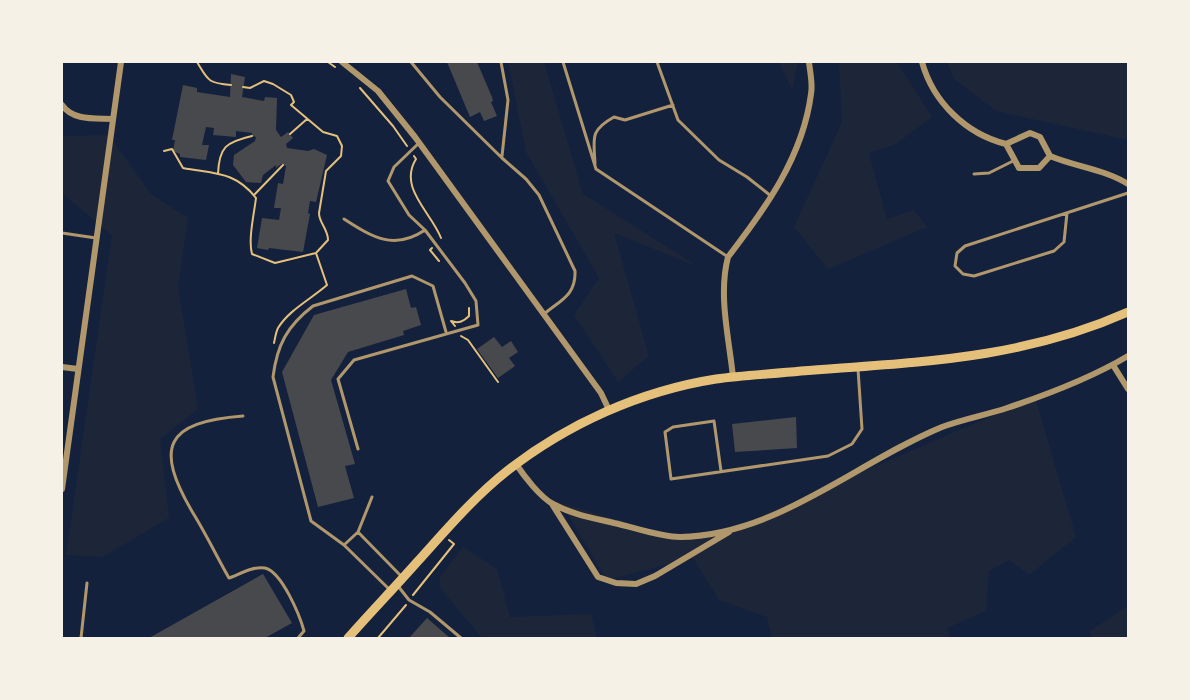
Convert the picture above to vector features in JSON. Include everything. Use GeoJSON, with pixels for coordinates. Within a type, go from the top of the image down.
{"type":"FeatureCollection","features":[{"type":"Feature","properties":{"kind":"main road"},"geometry":{"type":"LineString","coordinates":[[348,639],[442,534],[490,486],[516,464],[568,431],[609,410],[650,394],[733,377],[970,357],[1001,352],[1070,335],[1128,312]]}},
{"type":"Feature","properties":{"kind":"street"},"geometry":{"type":"LineString","coordinates":[[62,489],[121,62]]}},
{"type":"Feature","properties":{"kind":"street"},"geometry":{"type":"LineString","coordinates":[[342,62],[378,91],[419,143],[601,393],[609,410]]}},
{"type":"Feature","properties":{"kind":"street"},"geometry":{"type":"LineString","coordinates":[[733,377],[724,292],[725,268],[728,257],[779,185],[801,139],[812,92],[808,62]]}},
{"type":"Feature","properties":{"kind":"street"},"geometry":{"type":"LineString","coordinates":[[922,62],[926,76],[936,94],[954,116],[975,133],[1006,144],[1019,168],[1038,168],[1050,156]]}},
{"type":"Feature","properties":{"kind":"street"},"geometry":{"type":"LineString","coordinates":[[62,105],[66,111],[78,117],[113,120]]}},
{"type":"Feature","properties":{"kind":"street"},"geometry":{"type":"LineString","coordinates":[[1006,144],[1030,133],[1040,137],[1050,156],[1065,162],[1091,167],[1128,184]]}},
{"type":"Feature","properties":{"kind":"street"},"geometry":{"type":"LineString","coordinates":[[552,503],[579,514],[677,537],[712,535],[770,516],[823,491],[940,428],[1058,390],[1128,356]]}},
{"type":"Feature","properties":{"kind":"street"},"geometry":{"type":"LineString","coordinates":[[1113,365],[1128,389]]}},
{"type":"Feature","properties":{"kind":"street"},"geometry":{"type":"LineString","coordinates":[[62,367],[78,369]]}},
{"type":"Feature","properties":{"kind":"street"},"geometry":{"type":"LineString","coordinates":[[516,464],[524,476],[552,503],[598,577],[616,583],[636,584],[655,576],[740,526]]}},
{"type":"Feature","properties":{"kind":"lane"},"geometry":{"type":"LineString","coordinates":[[411,62],[440,97],[526,179],[539,195],[575,271],[575,285],[544,314]]}},
{"type":"Feature","properties":{"kind":"lane"},"geometry":{"type":"LineString","coordinates":[[501,62],[508,100],[502,158]]}},
{"type":"Feature","properties":{"kind":"lane"},"geometry":{"type":"LineString","coordinates":[[563,62],[596,169],[728,257]]}},
{"type":"Feature","properties":{"kind":"lane"},"geometry":{"type":"LineString","coordinates":[[657,62],[678,120],[719,160],[747,177],[771,196]]}},
{"type":"Feature","properties":{"kind":"lane"},"geometry":{"type":"LineString","coordinates":[[596,169],[594,137],[599,125],[615,117],[625,120],[673,105]]}},
{"type":"Feature","properties":{"kind":"lane"},"geometry":{"type":"LineString","coordinates":[[358,449],[338,379],[354,360],[446,332],[478,325],[476,301],[465,283],[425,230],[409,215],[388,181],[394,167],[419,143]]}},
{"type":"Feature","properties":{"kind":"lane"},"geometry":{"type":"LineString","coordinates":[[974,174],[988,173],[1015,160]]}},
{"type":"Feature","properties":{"kind":"lane"},"geometry":{"type":"LineString","coordinates":[[1067,213],[1064,242],[1054,251],[974,276],[963,274],[955,266],[957,254],[965,246],[1128,193]]}},
{"type":"Feature","properties":{"kind":"lane"},"geometry":{"type":"LineString","coordinates":[[344,219],[384,241],[400,242],[425,230]]}},
{"type":"Feature","properties":{"kind":"lane"},"geometry":{"type":"LineString","coordinates":[[62,233],[96,238]]}},
{"type":"Feature","properties":{"kind":"lane"},"geometry":{"type":"LineString","coordinates":[[396,584],[311,521],[273,378],[275,361],[281,341],[300,316],[312,306],[412,276],[433,285],[446,332]]}},
{"type":"Feature","properties":{"kind":"lane"},"geometry":{"type":"LineString","coordinates":[[721,471],[714,421],[673,427],[665,432],[671,479],[828,456],[852,444],[862,429],[858,367]]}},
{"type":"Feature","properties":{"kind":"lane"},"geometry":{"type":"LineString","coordinates":[[243,416],[215,419],[183,431],[173,442],[171,456],[175,480],[229,578],[254,568],[267,568],[277,576],[300,615],[304,631],[298,639]]}},
{"type":"Feature","properties":{"kind":"lane"},"geometry":{"type":"LineString","coordinates":[[344,545],[358,532],[372,497]]}},
{"type":"Feature","properties":{"kind":"lane"},"geometry":{"type":"LineString","coordinates":[[358,532],[409,600],[430,612],[461,639]]}},
{"type":"Feature","properties":{"kind":"lane"},"geometry":{"type":"LineString","coordinates":[[81,639],[87,583]]}},
{"type":"Feature","properties":{"kind":"path"},"geometry":{"type":"LineString","coordinates":[[197,62],[207,80],[231,85]]}},
{"type":"Feature","properties":{"kind":"path"},"geometry":{"type":"LineString","coordinates":[[328,62],[339,70]]}},
{"type":"Feature","properties":{"kind":"path"},"geometry":{"type":"LineString","coordinates":[[164,151],[172,149],[183,168],[218,174],[240,181],[254,195],[256,198],[249,244],[252,254],[275,263],[316,253],[328,240],[328,234],[319,219],[324,175],[329,167],[339,160],[342,152],[337,136],[323,132],[307,119],[291,105],[294,102],[291,95],[273,84],[264,81],[250,88],[243,87]]}},
{"type":"Feature","properties":{"kind":"path"},"geometry":{"type":"LineString","coordinates":[[356,84],[378,106],[411,152]]}},
{"type":"Feature","properties":{"kind":"path"},"geometry":{"type":"LineString","coordinates":[[290,134],[307,119]]}},
{"type":"Feature","properties":{"kind":"path"},"geometry":{"type":"LineString","coordinates":[[218,174],[219,156],[226,145],[252,136]]}},
{"type":"Feature","properties":{"kind":"path"},"geometry":{"type":"LineString","coordinates":[[254,195],[283,165]]}},
{"type":"Feature","properties":{"kind":"path"},"geometry":{"type":"LineString","coordinates":[[316,253],[327,285]]}},
{"type":"Feature","properties":{"kind":"path"},"geometry":{"type":"LineString","coordinates":[[378,639],[454,544],[442,534]]}},
{"type":"Feature","properties":{"kind":"shaded area"},"geometry":{"type":"Polygon","coordinates":[[[508,62],[544,62],[583,194],[699,267],[614,233],[649,356],[618,382],[574,315],[599,278],[526,152],[508,62]]]}},
{"type":"Feature","properties":{"kind":"shaded area"},"geometry":{"type":"Polygon","coordinates":[[[779,62],[798,62],[792,90],[779,62]]]}},
{"type":"Feature","properties":{"kind":"shaded area"},"geometry":{"type":"Polygon","coordinates":[[[839,62],[897,62],[932,117],[896,144],[869,153],[887,219],[914,210],[927,227],[828,269],[794,227],[842,122],[839,62]]]}},
{"type":"Feature","properties":{"kind":"shaded area"},"geometry":{"type":"Polygon","coordinates":[[[947,62],[1128,62],[1128,140],[996,111],[954,79],[947,62]]]}},
{"type":"Feature","properties":{"kind":"shaded area"},"geometry":{"type":"Polygon","coordinates":[[[109,135],[151,194],[188,218],[178,286],[198,409],[160,439],[169,518],[102,557],[66,555],[112,235],[62,193],[62,136],[109,135]]]}},
{"type":"Feature","properties":{"kind":"shaded area"},"geometry":{"type":"Polygon","coordinates":[[[1035,397],[1076,537],[1029,575],[1009,560],[989,571],[986,611],[947,628],[950,638],[772,638],[767,617],[719,600],[693,558],[607,580],[561,503],[670,536],[724,532],[1035,397]]]}},
{"type":"Feature","properties":{"kind":"shaded area"},"geometry":{"type":"Polygon","coordinates":[[[463,547],[497,569],[510,617],[591,614],[597,638],[482,638],[441,589],[439,578],[463,547]]]}},
{"type":"Feature","properties":{"kind":"shaded area"},"geometry":{"type":"Polygon","coordinates":[[[1128,606],[1128,638],[1092,638],[1090,631],[1128,606]]]}},
{"type":"Feature","properties":{"kind":"building"},"geometry":{"type":"Polygon","coordinates":[[[447,62],[477,62],[492,97],[491,102],[497,116],[484,121],[480,112],[470,117],[447,62]]]}},
{"type":"Feature","properties":{"kind":"building"},"geometry":{"type":"Polygon","coordinates":[[[231,74],[245,77],[242,97],[264,101],[265,97],[277,98],[276,130],[281,137],[288,132],[293,138],[286,144],[287,148],[308,151],[314,149],[327,155],[316,202],[310,201],[303,252],[257,248],[262,218],[279,220],[281,208],[274,208],[278,183],[283,184],[286,166],[281,164],[276,168],[276,165],[263,175],[261,183],[246,182],[233,165],[234,155],[255,141],[256,137],[252,136],[252,133],[236,131],[236,137],[213,135],[214,128],[206,127],[202,145],[209,145],[206,160],[180,157],[180,154],[173,151],[175,140],[172,140],[183,85],[197,88],[197,92],[230,97],[231,74]]]}},
{"type":"Feature","properties":{"kind":"building"},"geometry":{"type":"Polygon","coordinates":[[[406,289],[411,308],[416,307],[421,325],[403,331],[404,335],[348,352],[331,380],[355,464],[345,466],[354,498],[318,507],[282,372],[314,315],[406,289]]]}},
{"type":"Feature","properties":{"kind":"building"},"geometry":{"type":"Polygon","coordinates":[[[494,337],[502,347],[511,341],[518,352],[509,358],[515,366],[498,378],[477,349],[494,337]]]}},
{"type":"Feature","properties":{"kind":"building"},"geometry":{"type":"Polygon","coordinates":[[[796,417],[797,448],[735,452],[732,424],[796,417]]]}},
{"type":"Feature","properties":{"kind":"building"},"geometry":{"type":"Polygon","coordinates":[[[263,574],[292,623],[265,638],[149,638],[263,574]]]}},
{"type":"Feature","properties":{"kind":"building"},"geometry":{"type":"Polygon","coordinates":[[[427,618],[450,638],[409,638],[427,618]]]}}]}
